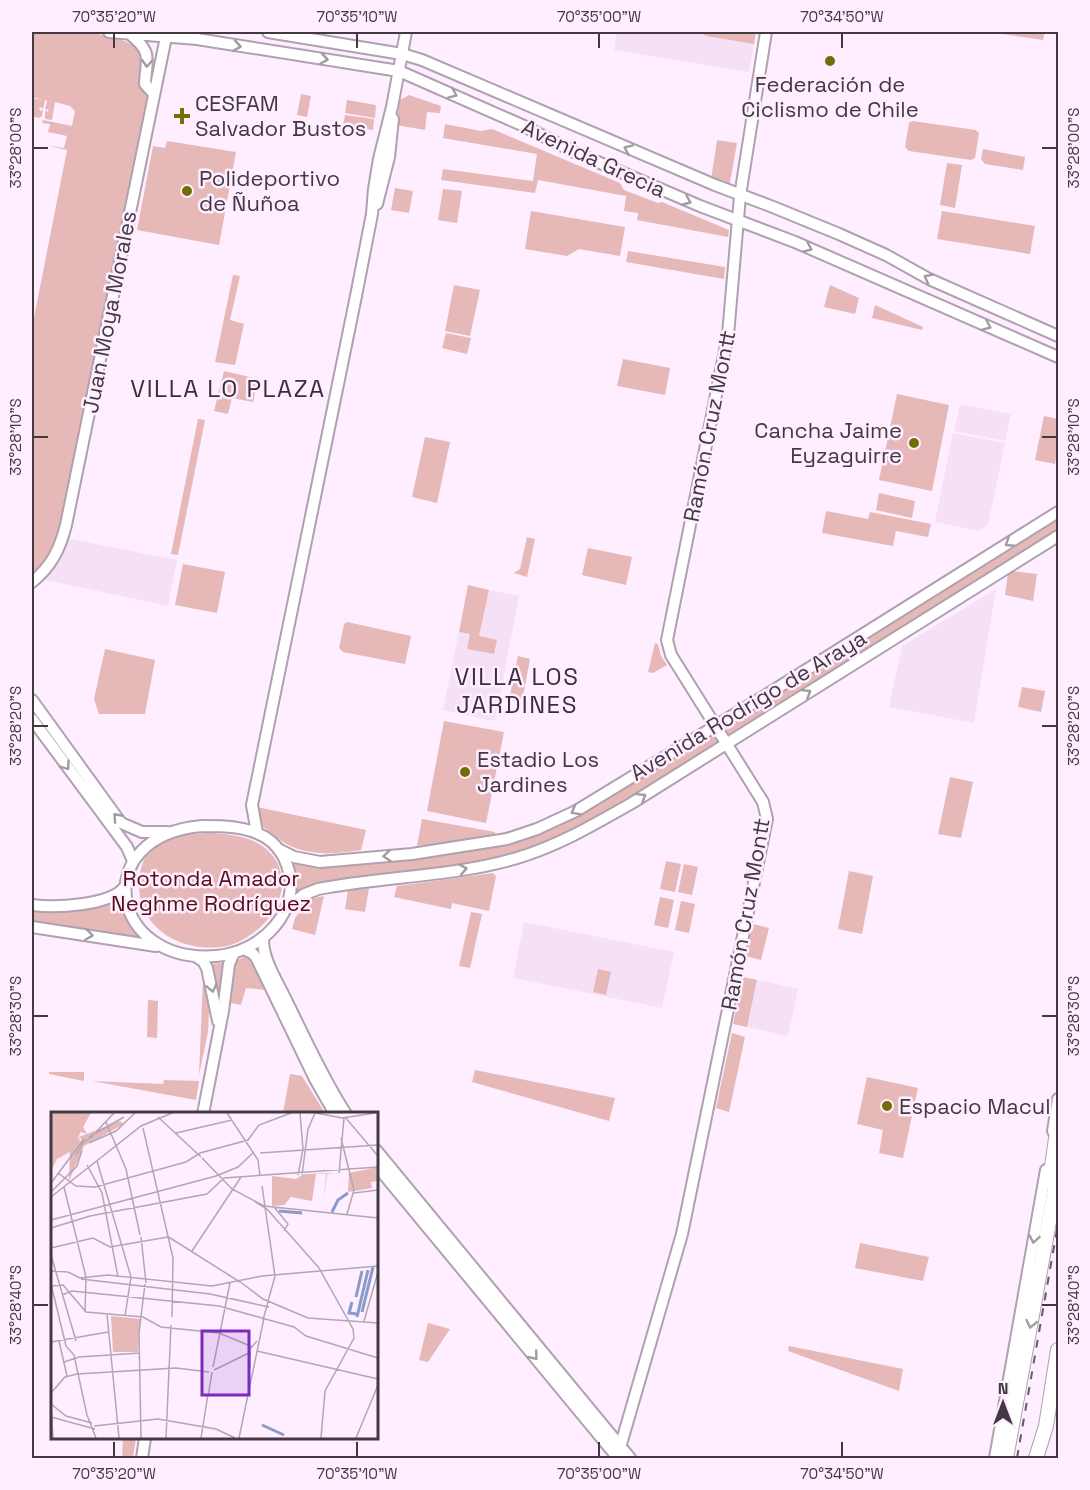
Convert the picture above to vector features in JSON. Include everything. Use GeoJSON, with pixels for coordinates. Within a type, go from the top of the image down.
{"type":"FeatureCollection","features":[{"type":"Feature","properties":{"kind":"highway"},"geometry":{"type":"LineString","coordinates":[[1046,1246],[1048,1197],[1059,1124]]}},
{"type":"Feature","properties":{"kind":"highway"},"geometry":{"type":"LineString","coordinates":[[1006,1458],[1059,1172]]}},
{"type":"Feature","properties":{"kind":"highway"},"geometry":{"type":"LineString","coordinates":[[1038,1458],[1059,1350]]}},
{"type":"Feature","properties":{"kind":"main road","name":"Avenida Grecia"},"geometry":{"type":"LineString","coordinates":[[109,32],[131,35],[166,34],[399,71],[515,121],[572,151],[693,203],[795,242],[1059,357]]}},
{"type":"Feature","properties":{"kind":"main road","name":"Avenida Grecia"},"geometry":{"type":"LineString","coordinates":[[268,32],[402,54],[422,60],[740,196],[773,207],[858,243],[929,279],[1059,336]]}},
{"type":"Feature","properties":{"kind":"main road"},"geometry":{"type":"LineString","coordinates":[[257,833],[252,805],[372,214],[374,189],[384,160],[406,32]]}},
{"type":"Feature","properties":{"kind":"main road","name":"Ramón Cruz Montt"},"geometry":{"type":"LineString","coordinates":[[617,1458],[682,1234],[766,823],[763,802],[671,655],[667,635],[728,335],[737,219],[766,32]]}},
{"type":"Feature","properties":{"kind":"main road","name":"Juan Moya Morales"},"geometry":{"type":"LineString","coordinates":[[32,582],[53,559],[66,525],[166,34]]}},
{"type":"Feature","properties":{"kind":"main road"},"geometry":{"type":"LineString","coordinates":[[131,35],[143,45],[147,52],[145,84],[154,94]]}},
{"type":"Feature","properties":{"kind":"main road","name":"Avenida Rodrigo de Araya"},"geometry":{"type":"LineString","coordinates":[[278,849],[294,857],[320,862],[412,854],[507,839],[537,829],[576,811],[1059,512]]}},
{"type":"Feature","properties":{"kind":"main road","name":"Avenida Rodrigo de Araya"},"geometry":{"type":"LineString","coordinates":[[286,909],[303,895],[318,889],[457,871],[504,862],[541,851],[569,838],[632,803],[1059,536]]}},
{"type":"Feature","properties":{"kind":"main road"},"geometry":{"type":"LineString","coordinates":[[32,700],[38,722],[127,847],[133,861]]}},
{"type":"Feature","properties":{"kind":"main road"},"geometry":{"type":"LineString","coordinates":[[38,722],[121,823],[142,832],[171,832],[202,826],[237,828],[266,838],[278,849],[286,862],[291,880],[286,909],[279,921],[263,937],[239,951],[229,964],[203,1112]]}},
{"type":"Feature","properties":{"kind":"main road"},"geometry":{"type":"LineString","coordinates":[[237,828],[252,805]]}},
{"type":"Feature","properties":{"kind":"main road"},"geometry":{"type":"LineString","coordinates":[[162,947],[147,937],[135,922],[127,903],[126,885],[133,861],[147,845],[171,832]]}},
{"type":"Feature","properties":{"kind":"main road"},"geometry":{"type":"LineString","coordinates":[[32,905],[56,908],[82,904],[118,894],[126,885]]}},
{"type":"Feature","properties":{"kind":"main road"},"geometry":{"type":"LineString","coordinates":[[32,927],[162,947],[202,960],[207,968],[219,1027]]}},
{"type":"Feature","properties":{"kind":"main road"},"geometry":{"type":"LineString","coordinates":[[263,937],[264,951],[273,971],[323,1074],[345,1112]]}},
{"type":"Feature","properties":{"kind":"main road"},"geometry":{"type":"LineString","coordinates":[[194,956],[215,956],[239,951],[252,952],[315,1079],[334,1112]]}},
{"type":"Feature","properties":{"kind":"main road"},"geometry":{"type":"LineString","coordinates":[[995,1458],[1059,1099]]}},
{"type":"Feature","properties":{"kind":"main road"},"geometry":{"type":"LineString","coordinates":[[378,1152],[630,1458]]}},
{"type":"Feature","properties":{"kind":"main road"},"geometry":{"type":"LineString","coordinates":[[378,1167],[617,1458]]}},
{"type":"Feature","properties":{"kind":"main road"},"geometry":{"type":"LineString","coordinates":[[607,1430],[618,1428],[628,1420]]}},
{"type":"Feature","properties":{"kind":"main road"},"geometry":{"type":"LineString","coordinates":[[142,1458],[145,1439]]}},
{"type":"Feature","properties":{"kind":"shaded area"},"geometry":{"type":"Polygon","coordinates":[[[617,32],[700,32],[706,36],[754,44],[749,72],[614,50],[617,32]]]}},
{"type":"Feature","properties":{"kind":"shaded area"},"geometry":{"type":"Polygon","coordinates":[[[960,404],[1011,414],[1005,441],[954,431],[960,404]]]}},
{"type":"Feature","properties":{"kind":"shaded area"},"geometry":{"type":"Polygon","coordinates":[[[953,433],[1005,443],[988,525],[979,531],[935,522],[953,433]]]}},
{"type":"Feature","properties":{"kind":"shaded area"},"geometry":{"type":"Polygon","coordinates":[[[65,538],[177,560],[168,606],[41,579],[65,538]]]}},
{"type":"Feature","properties":{"kind":"shaded area"},"geometry":{"type":"Polygon","coordinates":[[[996,589],[974,723],[889,707],[902,646],[996,589]]]}},
{"type":"Feature","properties":{"kind":"shaded area"},"geometry":{"type":"Polygon","coordinates":[[[489,590],[519,596],[495,721],[443,710],[459,632],[479,636],[489,590]]]}},
{"type":"Feature","properties":{"kind":"shaded area"},"geometry":{"type":"Polygon","coordinates":[[[524,922],[674,952],[662,1008],[513,978],[524,922]]]}},
{"type":"Feature","properties":{"kind":"shaded area"},"geometry":{"type":"Polygon","coordinates":[[[757,980],[798,989],[788,1036],[747,1027],[757,980]]]}},
{"type":"Feature","properties":{"kind":"green space"},"geometry":{"type":"Polygon","coordinates":[[[32,32],[106,35],[132,45],[142,53],[141,86],[148,96],[62,527],[50,559],[32,579],[32,328],[67,150],[46,145],[64,148],[67,136],[48,132],[50,124],[42,123],[43,120],[72,126],[75,111],[70,106],[55,102],[52,120],[45,119],[45,110],[47,112],[49,110],[45,109],[47,101],[45,100],[43,109],[39,108],[40,111],[43,110],[42,116],[39,118],[32,116],[32,98],[44,100],[32,97],[32,32]]]}},
{"type":"Feature","properties":{"kind":"green space"},"geometry":{"type":"Polygon","coordinates":[[[700,32],[756,32],[754,44],[706,36],[700,32]]]}},
{"type":"Feature","properties":{"kind":"green space"},"geometry":{"type":"Polygon","coordinates":[[[990,32],[1045,32],[1043,40],[990,32]]]}},
{"type":"Feature","properties":{"kind":"green space"},"geometry":{"type":"Polygon","coordinates":[[[301,94],[311,96],[307,117],[297,115],[301,94]]]}},
{"type":"Feature","properties":{"kind":"green space"},"geometry":{"type":"Polygon","coordinates":[[[409,95],[441,106],[440,113],[427,112],[425,130],[396,125],[400,100],[409,95]]]}},
{"type":"Feature","properties":{"kind":"green space"},"geometry":{"type":"Polygon","coordinates":[[[347,100],[376,105],[375,118],[345,113],[347,100]]]}},
{"type":"Feature","properties":{"kind":"green space"},"geometry":{"type":"Polygon","coordinates":[[[345,115],[374,119],[373,130],[343,126],[345,115]]]}},
{"type":"Feature","properties":{"kind":"green space"},"geometry":{"type":"Polygon","coordinates":[[[912,121],[976,130],[979,133],[975,158],[971,160],[909,151],[905,147],[909,123],[912,121]]]}},
{"type":"Feature","properties":{"kind":"green space"},"geometry":{"type":"Polygon","coordinates":[[[445,124],[481,131],[492,129],[620,183],[624,190],[658,203],[662,202],[729,230],[728,237],[637,220],[638,213],[624,211],[626,196],[538,180],[535,193],[441,180],[443,169],[533,181],[537,154],[443,138],[445,124]]]}},
{"type":"Feature","properties":{"kind":"green space"},"geometry":{"type":"Polygon","coordinates":[[[717,140],[737,143],[729,188],[711,180],[717,140]]]}},
{"type":"Feature","properties":{"kind":"green space","name":"Polideportivo de Ñuñoa"},"geometry":{"type":"Polygon","coordinates":[[[167,141],[236,152],[219,245],[137,230],[153,146],[165,148],[167,141]]]}},
{"type":"Feature","properties":{"kind":"green space"},"geometry":{"type":"Polygon","coordinates":[[[983,149],[1025,157],[1023,170],[985,164],[981,159],[983,149]]]}},
{"type":"Feature","properties":{"kind":"green space"},"geometry":{"type":"Polygon","coordinates":[[[947,163],[962,165],[955,208],[940,205],[947,163]]]}},
{"type":"Feature","properties":{"kind":"green space"},"geometry":{"type":"Polygon","coordinates":[[[395,188],[413,191],[409,213],[391,210],[395,188]]]}},
{"type":"Feature","properties":{"kind":"green space"},"geometry":{"type":"Polygon","coordinates":[[[443,189],[462,191],[457,223],[438,220],[443,189]]]}},
{"type":"Feature","properties":{"kind":"green space"},"geometry":{"type":"Polygon","coordinates":[[[531,211],[625,227],[620,256],[579,249],[567,256],[525,249],[531,211]]]}},
{"type":"Feature","properties":{"kind":"green space"},"geometry":{"type":"Polygon","coordinates":[[[942,211],[1035,226],[1030,254],[937,239],[942,211]]]}},
{"type":"Feature","properties":{"kind":"green space"},"geometry":{"type":"Polygon","coordinates":[[[628,251],[725,267],[724,279],[626,262],[628,251]]]}},
{"type":"Feature","properties":{"kind":"green space"},"geometry":{"type":"Polygon","coordinates":[[[233,275],[240,276],[230,320],[244,324],[235,365],[215,362],[233,275]]]}},
{"type":"Feature","properties":{"kind":"green space"},"geometry":{"type":"Polygon","coordinates":[[[454,285],[480,290],[470,336],[445,331],[454,285]]]}},
{"type":"Feature","properties":{"kind":"green space"},"geometry":{"type":"Polygon","coordinates":[[[830,285],[859,298],[855,314],[824,307],[830,285]]]}},
{"type":"Feature","properties":{"kind":"green space"},"geometry":{"type":"Polygon","coordinates":[[[875,305],[923,327],[922,330],[872,318],[875,305]]]}},
{"type":"Feature","properties":{"kind":"green space"},"geometry":{"type":"Polygon","coordinates":[[[446,333],[471,338],[467,354],[442,348],[446,333]]]}},
{"type":"Feature","properties":{"kind":"green space"},"geometry":{"type":"Polygon","coordinates":[[[623,359],[670,368],[665,395],[617,386],[623,359]]]}},
{"type":"Feature","properties":{"kind":"green space"},"geometry":{"type":"Polygon","coordinates":[[[224,371],[258,379],[253,402],[232,398],[228,414],[214,411],[224,371]]]}},
{"type":"Feature","properties":{"kind":"green space","name":"Cancha Jaime Eyzaguirre"},"geometry":{"type":"Polygon","coordinates":[[[897,394],[949,405],[932,491],[879,480],[897,394]]]}},
{"type":"Feature","properties":{"kind":"green space"},"geometry":{"type":"Polygon","coordinates":[[[1044,416],[1058,419],[1055,464],[1035,460],[1044,416]]]}},
{"type":"Feature","properties":{"kind":"green space"},"geometry":{"type":"Polygon","coordinates":[[[198,419],[205,420],[178,555],[171,554],[198,419]]]}},
{"type":"Feature","properties":{"kind":"green space"},"geometry":{"type":"Polygon","coordinates":[[[425,437],[450,442],[437,503],[412,497],[425,437]]]}},
{"type":"Feature","properties":{"kind":"green space"},"geometry":{"type":"Polygon","coordinates":[[[879,493],[915,501],[912,518],[876,510],[879,493]]]}},
{"type":"Feature","properties":{"kind":"green space"},"geometry":{"type":"Polygon","coordinates":[[[826,511],[868,519],[870,512],[931,524],[928,537],[896,531],[893,546],[822,533],[826,511]]]}},
{"type":"Feature","properties":{"kind":"green space"},"geometry":{"type":"Polygon","coordinates":[[[1058,513],[1058,533],[631,801],[549,843],[503,858],[384,877],[291,901],[288,858],[413,859],[488,848],[516,841],[1058,513]]]}},
{"type":"Feature","properties":{"kind":"green space"},"geometry":{"type":"Polygon","coordinates":[[[527,537],[535,539],[527,577],[514,573],[520,569],[527,537]]]}},
{"type":"Feature","properties":{"kind":"green space"},"geometry":{"type":"Polygon","coordinates":[[[588,548],[632,557],[626,585],[582,575],[588,548]]]}},
{"type":"Feature","properties":{"kind":"green space"},"geometry":{"type":"Polygon","coordinates":[[[183,564],[225,572],[217,613],[175,605],[183,564]]]}},
{"type":"Feature","properties":{"kind":"green space"},"geometry":{"type":"Polygon","coordinates":[[[1011,571],[1037,574],[1033,601],[1005,595],[1008,573],[1011,571]]]}},
{"type":"Feature","properties":{"kind":"green space"},"geometry":{"type":"Polygon","coordinates":[[[468,585],[489,590],[479,636],[497,640],[494,654],[467,649],[470,634],[459,632],[468,585]]]}},
{"type":"Feature","properties":{"kind":"green space"},"geometry":{"type":"Polygon","coordinates":[[[347,622],[411,636],[405,664],[343,652],[339,648],[344,624],[347,622]]]}},
{"type":"Feature","properties":{"kind":"green space"},"geometry":{"type":"Polygon","coordinates":[[[655,643],[658,644],[661,656],[667,665],[653,673],[648,672],[655,643]]]}},
{"type":"Feature","properties":{"kind":"green space"},"geometry":{"type":"Polygon","coordinates":[[[105,649],[155,660],[145,714],[99,714],[94,699],[105,649]]]}},
{"type":"Feature","properties":{"kind":"green space"},"geometry":{"type":"Polygon","coordinates":[[[518,656],[530,659],[522,702],[509,700],[518,656]]]}},
{"type":"Feature","properties":{"kind":"green space"},"geometry":{"type":"Polygon","coordinates":[[[1022,687],[1045,691],[1041,712],[1018,707],[1022,687]]]}},
{"type":"Feature","properties":{"kind":"green space","name":"Estadio Los Jardines"},"geometry":{"type":"Polygon","coordinates":[[[444,721],[504,732],[486,823],[427,811],[444,721]]]}},
{"type":"Feature","properties":{"kind":"green space"},"geometry":{"type":"Polygon","coordinates":[[[950,777],[973,782],[961,838],[938,834],[950,777]]]}},
{"type":"Feature","properties":{"kind":"green space"},"geometry":{"type":"Polygon","coordinates":[[[257,807],[366,830],[361,850],[325,853],[293,847],[261,825],[257,807]]]}},
{"type":"Feature","properties":{"kind":"green space"},"geometry":{"type":"Polygon","coordinates":[[[422,819],[495,832],[494,837],[417,846],[422,819]]]}},
{"type":"Feature","properties":{"kind":"green space","name":"Rotonda Amador Neghme Rodríguez"},"geometry":{"type":"Polygon","coordinates":[[[208,833],[242,837],[261,845],[272,855],[279,866],[282,878],[278,902],[272,914],[253,933],[242,940],[220,947],[187,945],[160,931],[150,920],[139,891],[143,863],[152,849],[171,838],[208,833]]]}},
{"type":"Feature","properties":{"kind":"green space"},"geometry":{"type":"Polygon","coordinates":[[[666,861],[681,864],[675,892],[660,889],[666,861]]]}},
{"type":"Feature","properties":{"kind":"green space"},"geometry":{"type":"Polygon","coordinates":[[[684,864],[698,867],[692,895],[678,892],[684,864]]]}},
{"type":"Feature","properties":{"kind":"green space"},"geometry":{"type":"Polygon","coordinates":[[[849,871],[873,876],[862,934],[838,929],[849,871]]]}},
{"type":"Feature","properties":{"kind":"green space"},"geometry":{"type":"Polygon","coordinates":[[[493,873],[496,876],[489,911],[452,903],[451,909],[394,897],[397,886],[493,873]]]}},
{"type":"Feature","properties":{"kind":"green space"},"geometry":{"type":"Polygon","coordinates":[[[369,888],[365,912],[345,909],[348,890],[369,888]]]}},
{"type":"Feature","properties":{"kind":"green space"},"geometry":{"type":"Polygon","coordinates":[[[122,896],[132,924],[147,943],[32,924],[32,911],[53,912],[92,908],[122,896]]]}},
{"type":"Feature","properties":{"kind":"green space"},"geometry":{"type":"Polygon","coordinates":[[[324,896],[315,935],[292,929],[295,918],[310,899],[324,896]]]}},
{"type":"Feature","properties":{"kind":"green space"},"geometry":{"type":"Polygon","coordinates":[[[660,897],[674,900],[668,928],[654,925],[660,897]]]}},
{"type":"Feature","properties":{"kind":"green space"},"geometry":{"type":"Polygon","coordinates":[[[681,901],[695,904],[689,933],[675,930],[681,901]]]}},
{"type":"Feature","properties":{"kind":"green space"},"geometry":{"type":"Polygon","coordinates":[[[471,912],[482,914],[470,968],[459,966],[471,912]]]}},
{"type":"Feature","properties":{"kind":"green space"},"geometry":{"type":"Polygon","coordinates":[[[753,924],[769,928],[761,960],[745,956],[753,924]]]}},
{"type":"Feature","properties":{"kind":"green space"},"geometry":{"type":"Polygon","coordinates":[[[244,957],[251,959],[266,990],[246,988],[241,1005],[231,1003],[234,962],[244,957]]]}},
{"type":"Feature","properties":{"kind":"green space"},"geometry":{"type":"Polygon","coordinates":[[[212,964],[225,964],[219,1018],[211,967],[212,964]]]}},
{"type":"Feature","properties":{"kind":"green space"},"geometry":{"type":"Polygon","coordinates":[[[598,969],[611,972],[606,995],[593,992],[598,969]]]}},
{"type":"Feature","properties":{"kind":"green space"},"geometry":{"type":"Polygon","coordinates":[[[743,977],[757,980],[747,1027],[733,1024],[743,977]]]}},
{"type":"Feature","properties":{"kind":"green space"},"geometry":{"type":"Polygon","coordinates":[[[203,980],[209,1011],[208,1032],[199,1075],[203,980]]]}},
{"type":"Feature","properties":{"kind":"green space"},"geometry":{"type":"Polygon","coordinates":[[[148,1000],[158,1001],[157,1038],[147,1037],[148,1000]]]}},
{"type":"Feature","properties":{"kind":"green space"},"geometry":{"type":"Polygon","coordinates":[[[732,1033],[745,1037],[729,1112],[716,1108],[732,1033]]]}},
{"type":"Feature","properties":{"kind":"green space"},"geometry":{"type":"Polygon","coordinates":[[[475,1070],[615,1098],[609,1121],[472,1082],[475,1070]]]}},
{"type":"Feature","properties":{"kind":"green space"},"geometry":{"type":"Polygon","coordinates":[[[49,1072],[84,1072],[84,1081],[49,1074],[49,1072]]]}},
{"type":"Feature","properties":{"kind":"green space"},"geometry":{"type":"Polygon","coordinates":[[[290,1074],[302,1076],[324,1112],[283,1112],[290,1074]]]}},
{"type":"Feature","properties":{"kind":"green space","name":"Espacio Macul"},"geometry":{"type":"Polygon","coordinates":[[[867,1077],[918,1088],[903,1158],[879,1153],[883,1130],[857,1124],[867,1077]]]}},
{"type":"Feature","properties":{"kind":"green space"},"geometry":{"type":"Polygon","coordinates":[[[164,1080],[199,1081],[196,1100],[92,1081],[163,1084],[164,1080]]]}},
{"type":"Feature","properties":{"kind":"green space"},"geometry":{"type":"Polygon","coordinates":[[[860,1243],[929,1257],[923,1281],[855,1268],[860,1243]]]}},
{"type":"Feature","properties":{"kind":"green space"},"geometry":{"type":"Polygon","coordinates":[[[428,1323],[450,1329],[428,1362],[419,1360],[428,1323]]]}},
{"type":"Feature","properties":{"kind":"green space"},"geometry":{"type":"Polygon","coordinates":[[[789,1346],[903,1369],[899,1391],[788,1351],[789,1346]]]}},
{"type":"Feature","properties":{"kind":"green space"},"geometry":{"type":"Polygon","coordinates":[[[123,1439],[136,1439],[133,1458],[122,1458],[123,1439]]]}},
{"type":"Feature","properties":{"kind":"railway"},"geometry":{"type":"LineString","coordinates":[[1017,1458],[1058,1224]]}},
{"type":"Feature","properties":{"kind":"place","name":"Federación de Ciclismo de Chile"},"geometry":{"type":"Point","coordinates":[830,61]}},
{"type":"Feature","properties":{"kind":"place","name":"CESFAM Salvador Bustos"},"geometry":{"type":"Point","coordinates":[182,116]}},
{"type":"Feature","properties":{"kind":"place","name":"Polideportivo de Ñuñoa"},"geometry":{"type":"Point","coordinates":[187,191]}},
{"type":"Feature","properties":{"kind":"place","name":"Cancha Jaime Eyzaguirre"},"geometry":{"type":"Point","coordinates":[914,443]}},
{"type":"Feature","properties":{"kind":"place","name":"Estadio Los Jardines"},"geometry":{"type":"Point","coordinates":[465,772]}},
{"type":"Feature","properties":{"kind":"place","name":"Espacio Macul"},"geometry":{"type":"Point","coordinates":[887,1106]}},
{"type":"Feature","properties":{"kind":"district","name":"VILLA LO PLAZA"},"geometry":{"type":"Point","coordinates":[228,388]}},
{"type":"Feature","properties":{"kind":"district","name":"VILLA LOS JARDINES"},"geometry":{"type":"Point","coordinates":[517,690]}}]}
